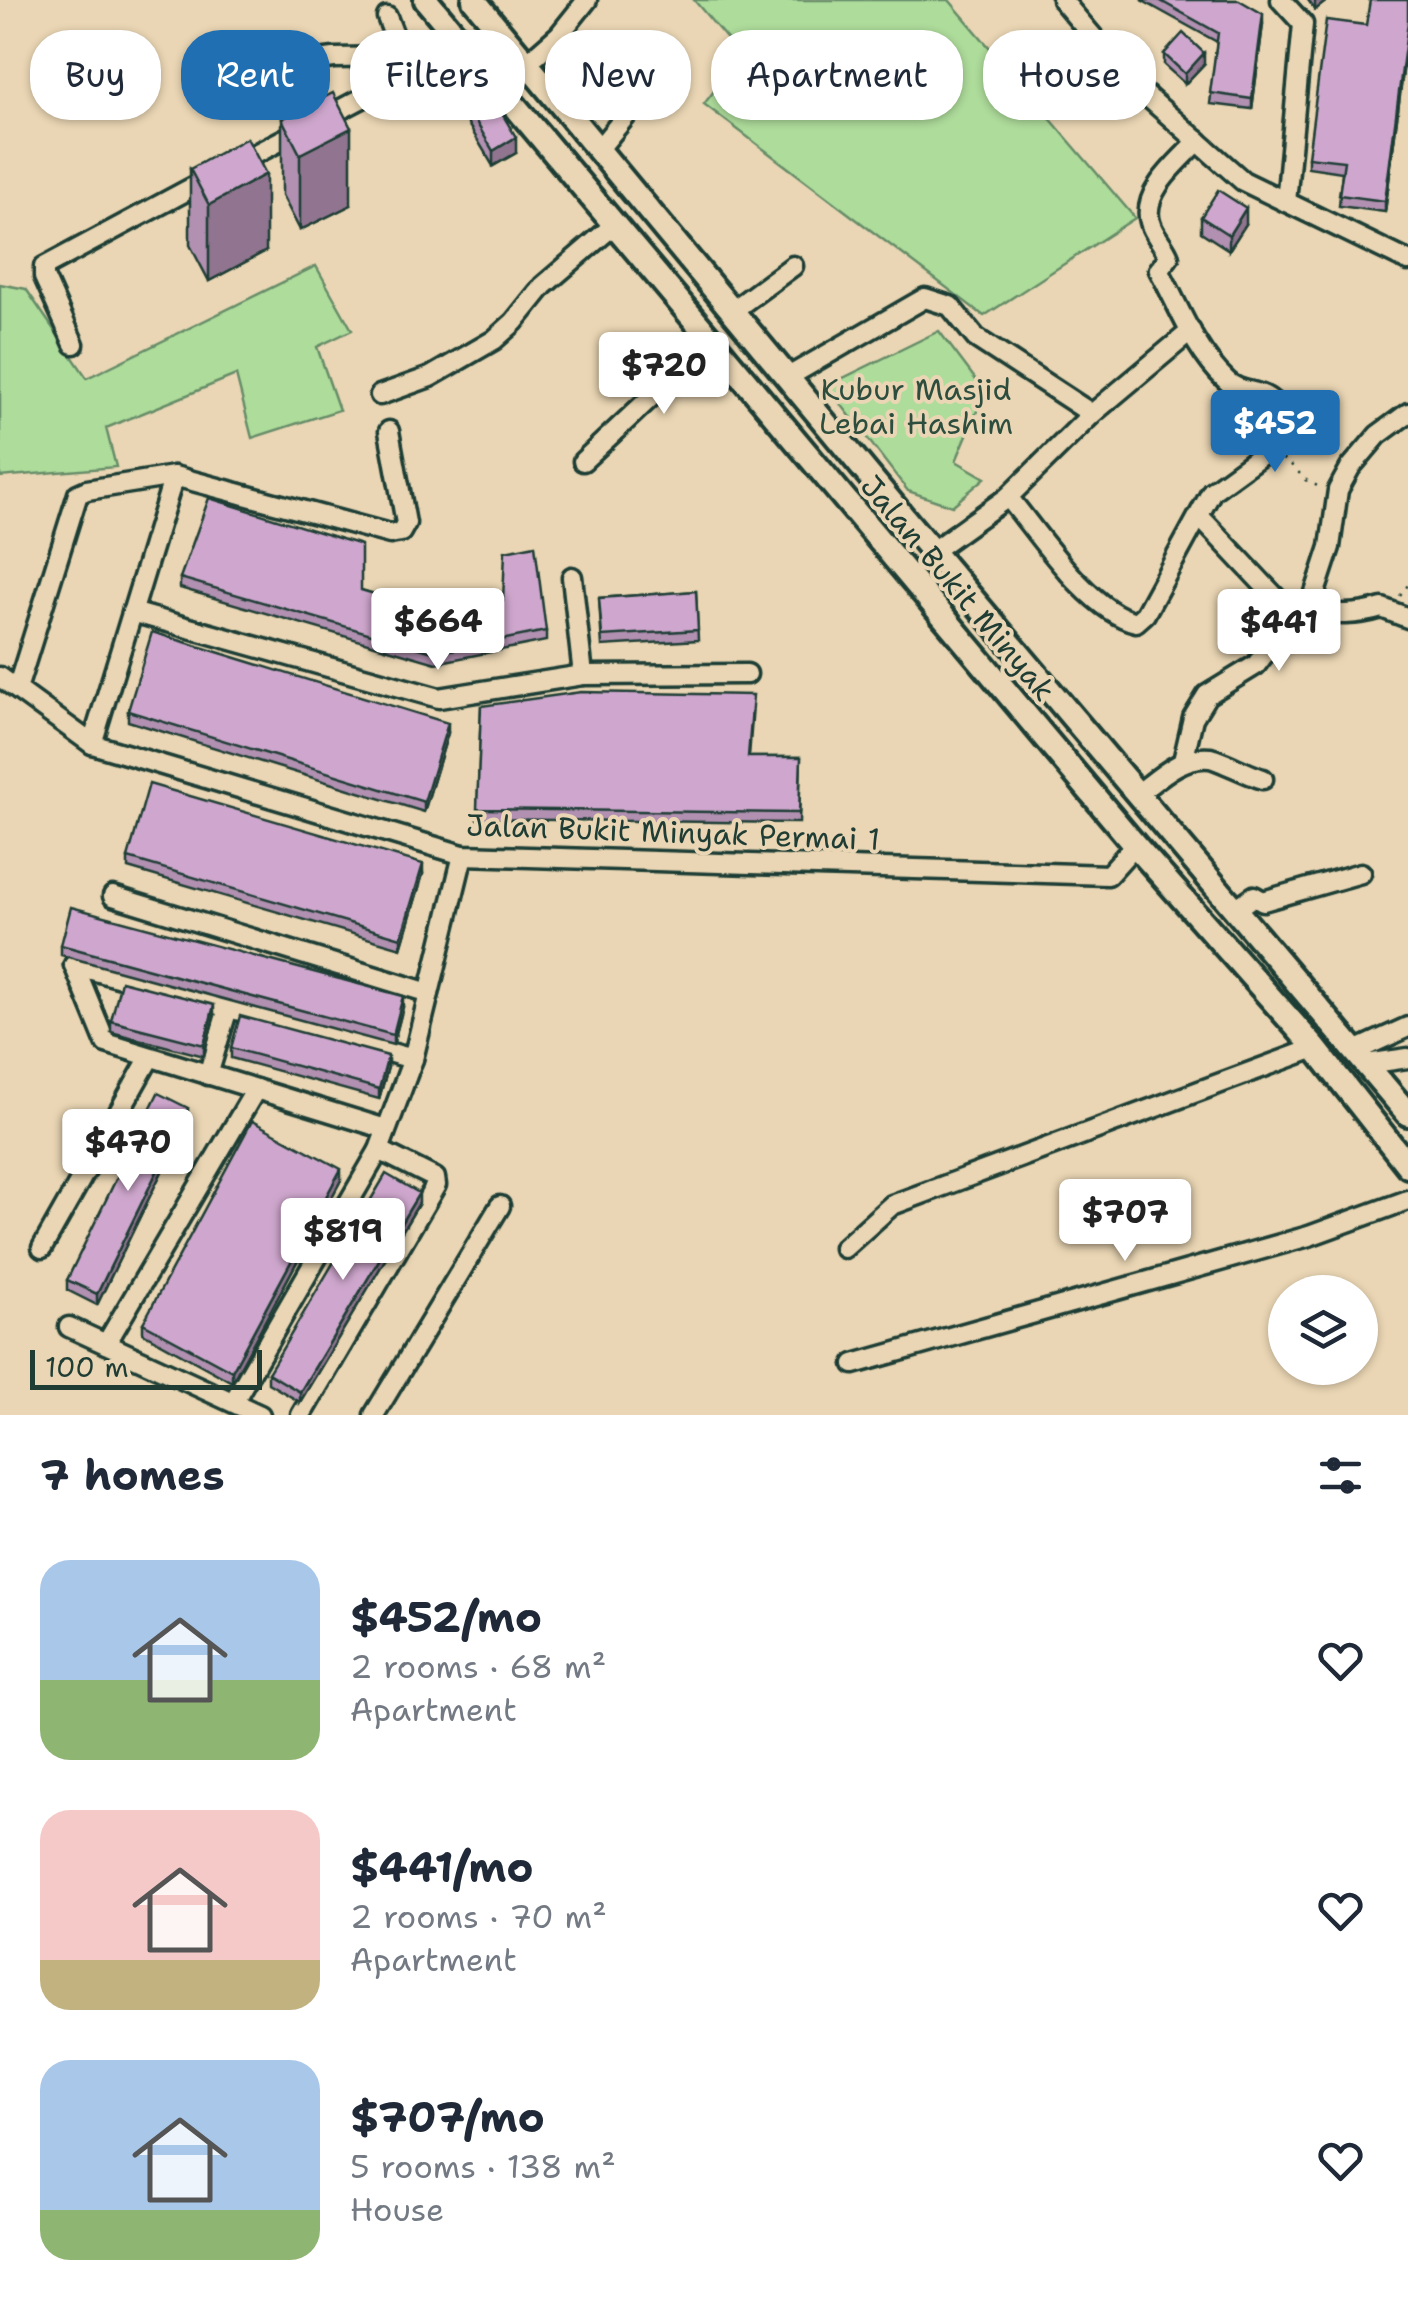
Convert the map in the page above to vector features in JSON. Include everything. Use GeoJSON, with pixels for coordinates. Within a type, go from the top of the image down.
{"type":"FeatureCollection","features":[{"type":"Feature","properties":{"kind":"main road","name":"Jalan Bukit Minyak"},"geometry":{"type":"LineString","coordinates":[[426,0],[452,30]]}},
{"type":"Feature","properties":{"kind":"main road","name":"Jalan Bukit Minyak"},"geometry":{"type":"LineString","coordinates":[[480,3],[734,314],[1408,1114]]}},
{"type":"Feature","properties":{"kind":"main road","name":"Jalan Bukit Minyak"},"geometry":{"type":"LineString","coordinates":[[525,119],[1134,845],[1315,1048],[1408,1166]]}},
{"type":"Feature","properties":{"kind":"main road"},"geometry":{"type":"LineString","coordinates":[[685,307],[694,308],[704,301],[708,282]]}},
{"type":"Feature","properties":{"kind":"main road"},"geometry":{"type":"LineString","coordinates":[[713,339],[715,326],[724,316],[734,314]]}},
{"type":"Feature","properties":{"kind":"street"},"geometry":{"type":"LineString","coordinates":[[527,63],[559,35],[587,0]]}},
{"type":"Feature","properties":{"kind":"street"},"geometry":{"type":"LineString","coordinates":[[1281,0],[1303,24],[1286,202]]}},
{"type":"Feature","properties":{"kind":"street"},"geometry":{"type":"LineString","coordinates":[[1066,1],[1132,83],[1243,181],[1408,261]]}},
{"type":"Feature","properties":{"kind":"street"},"geometry":{"type":"LineString","coordinates":[[387,17],[393,30]]}},
{"type":"Feature","properties":{"kind":"street"},"geometry":{"type":"LineString","coordinates":[[74,344],[44,278],[44,267],[350,105]]}},
{"type":"Feature","properties":{"kind":"street"},"geometry":{"type":"LineString","coordinates":[[598,150],[623,120]]}},
{"type":"Feature","properties":{"kind":"street"},"geometry":{"type":"LineString","coordinates":[[1008,497],[1091,593],[1121,619],[1136,622],[1145,614],[1212,491],[1267,451],[1280,410],[1270,396],[1230,384],[1209,362],[1159,270],[1170,257],[1149,220],[1156,187],[1198,141]]}},
{"type":"Feature","properties":{"kind":"street"},"geometry":{"type":"LineString","coordinates":[[380,395],[430,376],[494,340],[542,286],[614,225]]}},
{"type":"Feature","properties":{"kind":"street"},"geometry":{"type":"LineString","coordinates":[[734,314],[792,266]]}},
{"type":"Feature","properties":{"kind":"street"},"geometry":{"type":"LineString","coordinates":[[788,378],[924,298],[950,306],[976,338],[1092,414]]}},
{"type":"Feature","properties":{"kind":"street"},"geometry":{"type":"LineString","coordinates":[[934,550],[1008,497],[1092,414],[1191,331]]}},
{"type":"Feature","properties":{"kind":"street"},"geometry":{"type":"LineString","coordinates":[[583,461],[713,339]]}},
{"type":"Feature","properties":{"kind":"street"},"geometry":{"type":"LineString","coordinates":[[1183,761],[1193,718],[1208,695],[1256,665],[1303,616],[1330,547],[1338,490],[1350,468],[1378,434],[1408,413]]}},
{"type":"Feature","properties":{"kind":"street"},"geometry":{"type":"LineString","coordinates":[[17,689],[78,494],[174,476],[390,534],[401,532],[406,522],[388,431]]}},
{"type":"Feature","properties":{"kind":"street"},"geometry":{"type":"LineString","coordinates":[[92,744],[174,476]]}},
{"type":"Feature","properties":{"kind":"street"},"geometry":{"type":"LineString","coordinates":[[1199,516],[1303,616],[1361,615],[1382,608],[1408,618]]}},
{"type":"Feature","properties":{"kind":"street"},"geometry":{"type":"LineString","coordinates":[[572,577],[584,675]]}},
{"type":"Feature","properties":{"kind":"street"},"geometry":{"type":"LineString","coordinates":[[132,612],[439,698],[584,675],[748,674]]}},
{"type":"Feature","properties":{"kind":"street","name":"Jalan Bukit Minyak Permai 1"},"geometry":{"type":"LineString","coordinates":[[0,677],[92,744],[463,855],[1108,875],[1134,845]]}},
{"type":"Feature","properties":{"kind":"street"},"geometry":{"type":"LineString","coordinates":[[1139,793],[1183,761],[1213,758],[1263,780]]}},
{"type":"Feature","properties":{"kind":"street"},"geometry":{"type":"LineString","coordinates":[[234,1401],[380,1150],[413,1059],[463,855]]}},
{"type":"Feature","properties":{"kind":"street"},"geometry":{"type":"LineString","coordinates":[[1235,909],[1254,896],[1263,902],[1361,873]]}},
{"type":"Feature","properties":{"kind":"street"},"geometry":{"type":"LineString","coordinates":[[113,896],[429,993]]}},
{"type":"Feature","properties":{"kind":"street"},"geometry":{"type":"LineString","coordinates":[[386,1129],[106,1043],[74,966],[413,1059]]}},
{"type":"Feature","properties":{"kind":"street"},"geometry":{"type":"LineString","coordinates":[[208,1074],[228,1008]]}},
{"type":"Feature","properties":{"kind":"street"},"geometry":{"type":"LineString","coordinates":[[1360,1057],[1408,1027]]}},
{"type":"Feature","properties":{"kind":"street"},"geometry":{"type":"LineString","coordinates":[[844,1248],[892,1205],[1315,1048]]}},
{"type":"Feature","properties":{"kind":"street"},"geometry":{"type":"LineString","coordinates":[[42,1248],[150,1057]]}},
{"type":"Feature","properties":{"kind":"street"},"geometry":{"type":"LineString","coordinates":[[1360,1057],[1408,1058]]}},
{"type":"Feature","properties":{"kind":"street"},"geometry":{"type":"LineString","coordinates":[[106,1344],[256,1089]]}},
{"type":"Feature","properties":{"kind":"street"},"geometry":{"type":"LineString","coordinates":[[301,1415],[436,1186],[435,1178],[380,1150]]}},
{"type":"Feature","properties":{"kind":"street"},"geometry":{"type":"LineString","coordinates":[[854,1364],[1309,1236],[1408,1200]]}},
{"type":"Feature","properties":{"kind":"street"},"geometry":{"type":"LineString","coordinates":[[374,1415],[500,1206]]}},
{"type":"Feature","properties":{"kind":"street"},"geometry":{"type":"LineString","coordinates":[[68,1327],[260,1415]]}},
{"type":"Feature","properties":{"kind":"path"},"geometry":{"type":"LineString","coordinates":[[1267,451],[1290,462],[1307,484],[1338,490]]}},
{"type":"Feature","properties":{"kind":"green space"},"geometry":{"type":"Polygon","coordinates":[[[694,0],[949,0],[983,40],[983,120],[1051,120],[1135,218],[984,316],[725,120],[963,120],[963,30],[719,30],[694,0]]]}},
{"type":"Feature","properties":{"kind":"green space"},"geometry":{"type":"Polygon","coordinates":[[[316,266],[352,330],[317,347],[339,410],[252,438],[236,375],[106,428],[116,467],[0,477],[0,284],[26,289],[87,378],[316,266]]]}},
{"type":"Feature","properties":{"kind":"green space","name":"Kubur Masjid Lebai Hashim"},"geometry":{"type":"Polygon","coordinates":[[[939,331],[985,392],[956,461],[985,478],[952,506],[908,491],[827,386],[939,331]]]}},
{"type":"Feature","properties":{"kind":"building"},"geometry":{"type":"Polygon","coordinates":[[[1159,0],[1239,0],[1263,14],[1252,99],[1210,93],[1218,33],[1159,0]]]}},
{"type":"Feature","properties":{"kind":"building"},"geometry":{"type":"Polygon","coordinates":[[[1370,0],[1408,0],[1385,201],[1339,195],[1344,161],[1308,157],[1326,20],[1366,25],[1370,0]]]}},
{"type":"Feature","properties":{"kind":"building"},"geometry":{"type":"Polygon","coordinates":[[[1183,33],[1204,53],[1185,74],[1164,54],[1183,33]]]}},
{"type":"Feature","properties":{"kind":"building"},"geometry":{"type":"Polygon","coordinates":[[[333,93],[351,128],[300,154],[283,120],[330,120],[333,93]]]}},
{"type":"Feature","properties":{"kind":"building"},"geometry":{"type":"Polygon","coordinates":[[[475,120],[506,120],[516,137],[493,151],[475,120]]]}},
{"type":"Feature","properties":{"kind":"building"},"geometry":{"type":"Polygon","coordinates":[[[247,138],[266,174],[209,205],[190,169],[247,138]]]}},
{"type":"Feature","properties":{"kind":"building"},"geometry":{"type":"Polygon","coordinates":[[[1218,190],[1246,208],[1229,235],[1201,217],[1218,190]]]}},
{"type":"Feature","properties":{"kind":"building"},"geometry":{"type":"Polygon","coordinates":[[[209,498],[361,545],[361,590],[441,614],[503,601],[505,551],[535,545],[546,631],[436,653],[180,578],[209,498]]]}},
{"type":"Feature","properties":{"kind":"building"},"geometry":{"type":"Polygon","coordinates":[[[696,591],[698,630],[602,636],[599,598],[696,591]]]}},
{"type":"Feature","properties":{"kind":"building"},"geometry":{"type":"Polygon","coordinates":[[[152,632],[448,723],[424,802],[128,711],[152,632]]]}},
{"type":"Feature","properties":{"kind":"building"},"geometry":{"type":"Polygon","coordinates":[[[581,692],[753,695],[748,757],[801,757],[799,813],[477,809],[481,706],[581,692]]]}},
{"type":"Feature","properties":{"kind":"building"},"geometry":{"type":"Polygon","coordinates":[[[149,784],[423,864],[401,938],[128,858],[149,784]]]}},
{"type":"Feature","properties":{"kind":"building"},"geometry":{"type":"Polygon","coordinates":[[[71,907],[403,996],[393,1035],[61,945],[71,907]]]}},
{"type":"Feature","properties":{"kind":"building"},"geometry":{"type":"Polygon","coordinates":[[[121,981],[214,1005],[204,1045],[111,1021],[121,981]]]}},
{"type":"Feature","properties":{"kind":"building"},"geometry":{"type":"Polygon","coordinates":[[[240,1016],[388,1056],[379,1089],[231,1048],[240,1016]]]}},
{"type":"Feature","properties":{"kind":"building"},"geometry":{"type":"Polygon","coordinates":[[[158,1093],[188,1108],[97,1294],[67,1280],[158,1093]]]}},
{"type":"Feature","properties":{"kind":"building"},"geometry":{"type":"Polygon","coordinates":[[[252,1121],[341,1169],[232,1371],[143,1323],[252,1121]]]}},
{"type":"Feature","properties":{"kind":"building"},"geometry":{"type":"Polygon","coordinates":[[[386,1174],[419,1193],[300,1392],[268,1373],[386,1174]]]}}]}
